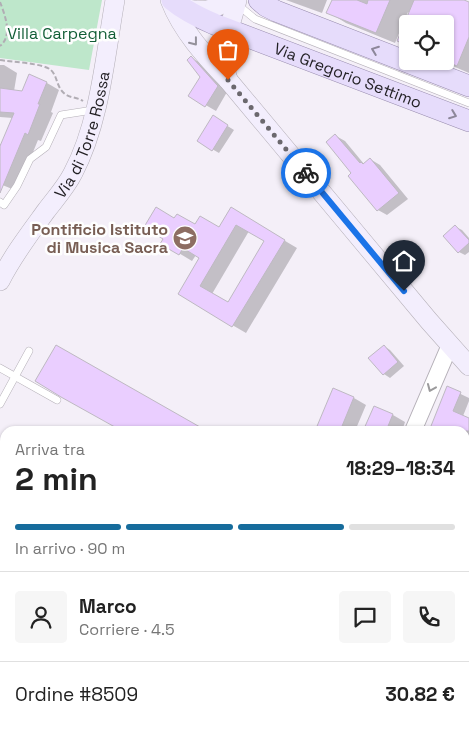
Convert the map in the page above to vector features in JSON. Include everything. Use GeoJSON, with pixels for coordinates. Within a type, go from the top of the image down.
{"type":"FeatureCollection","features":[{"type":"Feature","properties":{"kind":"main road","name":"Via di Torre Rossa"},"geometry":{"type":"LineString","coordinates":[[0,280],[20,246],[72,174],[86,142],[96,107],[115,0]]}},
{"type":"Feature","properties":{"kind":"main road","name":"Via Gregorio Settimo"},"geometry":{"type":"LineString","coordinates":[[259,0],[280,13],[469,86]]}},
{"type":"Feature","properties":{"kind":"main road"},"geometry":{"type":"LineString","coordinates":[[174,2],[192,10],[206,11],[233,1],[224,50],[224,68],[228,80]]}},
{"type":"Feature","properties":{"kind":"main road","name":"Via Gregorio Settimo"},"geometry":{"type":"LineString","coordinates":[[174,2],[204,20],[228,30],[469,121]]}},
{"type":"Feature","properties":{"kind":"main road"},"geometry":{"type":"LineString","coordinates":[[174,2],[181,23],[205,56],[228,80],[429,321],[469,366]]}},
{"type":"Feature","properties":{"kind":"street"},"geometry":{"type":"LineString","coordinates":[[415,426],[450,344]]}},
{"type":"Feature","properties":{"kind":"lane","name":"Via Gregorio Settimo"},"geometry":{"type":"LineString","coordinates":[[233,1],[255,19],[469,104]]}},
{"type":"Feature","properties":{"kind":"lane"},"geometry":{"type":"LineString","coordinates":[[0,202],[4,205],[17,186],[30,159],[46,147],[61,116],[96,107]]}},
{"type":"Feature","properties":{"kind":"lane"},"geometry":{"type":"LineString","coordinates":[[0,404],[29,351]]}},
{"type":"Feature","properties":{"kind":"lane"},"geometry":{"type":"LineString","coordinates":[[0,368],[57,400]]}},
{"type":"Feature","properties":{"kind":"path"},"geometry":{"type":"LineString","coordinates":[[0,2],[5,15],[7,36],[3,45],[0,46]]}},
{"type":"Feature","properties":{"kind":"path"},"geometry":{"type":"LineString","coordinates":[[0,60],[42,66],[50,70],[59,89],[67,96],[79,98],[85,103],[96,107]]}},
{"type":"Feature","properties":{"kind":"green space","name":"Villa Carpegna"},"geometry":{"type":"Polygon","coordinates":[[[0,0],[102,0],[89,70],[0,58],[0,0]]]}},
{"type":"Feature","properties":{"kind":"building"},"geometry":{"type":"Polygon","coordinates":[[[332,0],[357,0],[367,4],[368,0],[390,0],[376,33],[326,13],[332,0]]]}},
{"type":"Feature","properties":{"kind":"building"},"geometry":{"type":"Polygon","coordinates":[[[414,0],[464,0],[469,2],[469,37],[457,66],[454,65],[454,15],[408,15],[414,0]]]}},
{"type":"Feature","properties":{"kind":"building"},"geometry":{"type":"Polygon","coordinates":[[[191,56],[218,86],[205,107],[188,96],[200,77],[187,60],[191,56]]]}},
{"type":"Feature","properties":{"kind":"building"},"geometry":{"type":"Polygon","coordinates":[[[29,74],[47,82],[28,135],[25,133],[0,193],[0,146],[14,113],[0,112],[0,88],[22,91],[29,74]]]}},
{"type":"Feature","properties":{"kind":"building"},"geometry":{"type":"Polygon","coordinates":[[[213,115],[228,125],[212,151],[197,141],[213,115]]]}},
{"type":"Feature","properties":{"kind":"building"},"geometry":{"type":"Polygon","coordinates":[[[335,134],[360,163],[363,164],[370,158],[399,193],[377,211],[348,176],[351,173],[326,142],[335,134]]]}},
{"type":"Feature","properties":{"kind":"building"},"geometry":{"type":"Polygon","coordinates":[[[156,207],[174,218],[177,214],[195,224],[200,216],[219,227],[231,207],[285,240],[232,327],[178,294],[199,258],[183,248],[179,255],[160,244],[163,239],[144,227],[156,207]],[[236,225],[200,286],[228,302],[264,241],[236,225]]]}},
{"type":"Feature","properties":{"kind":"building"},"geometry":{"type":"Polygon","coordinates":[[[455,225],[469,240],[469,243],[458,253],[443,236],[455,225]]]}},
{"type":"Feature","properties":{"kind":"building"},"geometry":{"type":"Polygon","coordinates":[[[56,345],[198,426],[113,426],[35,381],[56,345]]]}},
{"type":"Feature","properties":{"kind":"building"},"geometry":{"type":"Polygon","coordinates":[[[384,345],[398,362],[383,375],[368,358],[384,345]]]}},
{"type":"Feature","properties":{"kind":"building"},"geometry":{"type":"Polygon","coordinates":[[[447,386],[461,392],[453,411],[469,418],[469,426],[431,426],[447,386]]]}},
{"type":"Feature","properties":{"kind":"building"},"geometry":{"type":"Polygon","coordinates":[[[333,388],[354,397],[342,426],[317,426],[333,388]]]}},
{"type":"Feature","properties":{"kind":"building"},"geometry":{"type":"Polygon","coordinates":[[[374,406],[393,414],[388,426],[365,426],[374,406]]]}},
{"type":"Feature","properties":{"kind":"way so far"},"geometry":{"type":"LineString","coordinates":[[228,80],[306,173]]}},
{"type":"Feature","properties":{"kind":"place","name":"Pontificio Istituto di Musica Sacra"},"geometry":{"type":"Point","coordinates":[185,238]}},
{"type":"Feature","properties":{"kind":"route"},"geometry":{"type":"LineString","coordinates":[[306,173],[404,291]]}}]}
